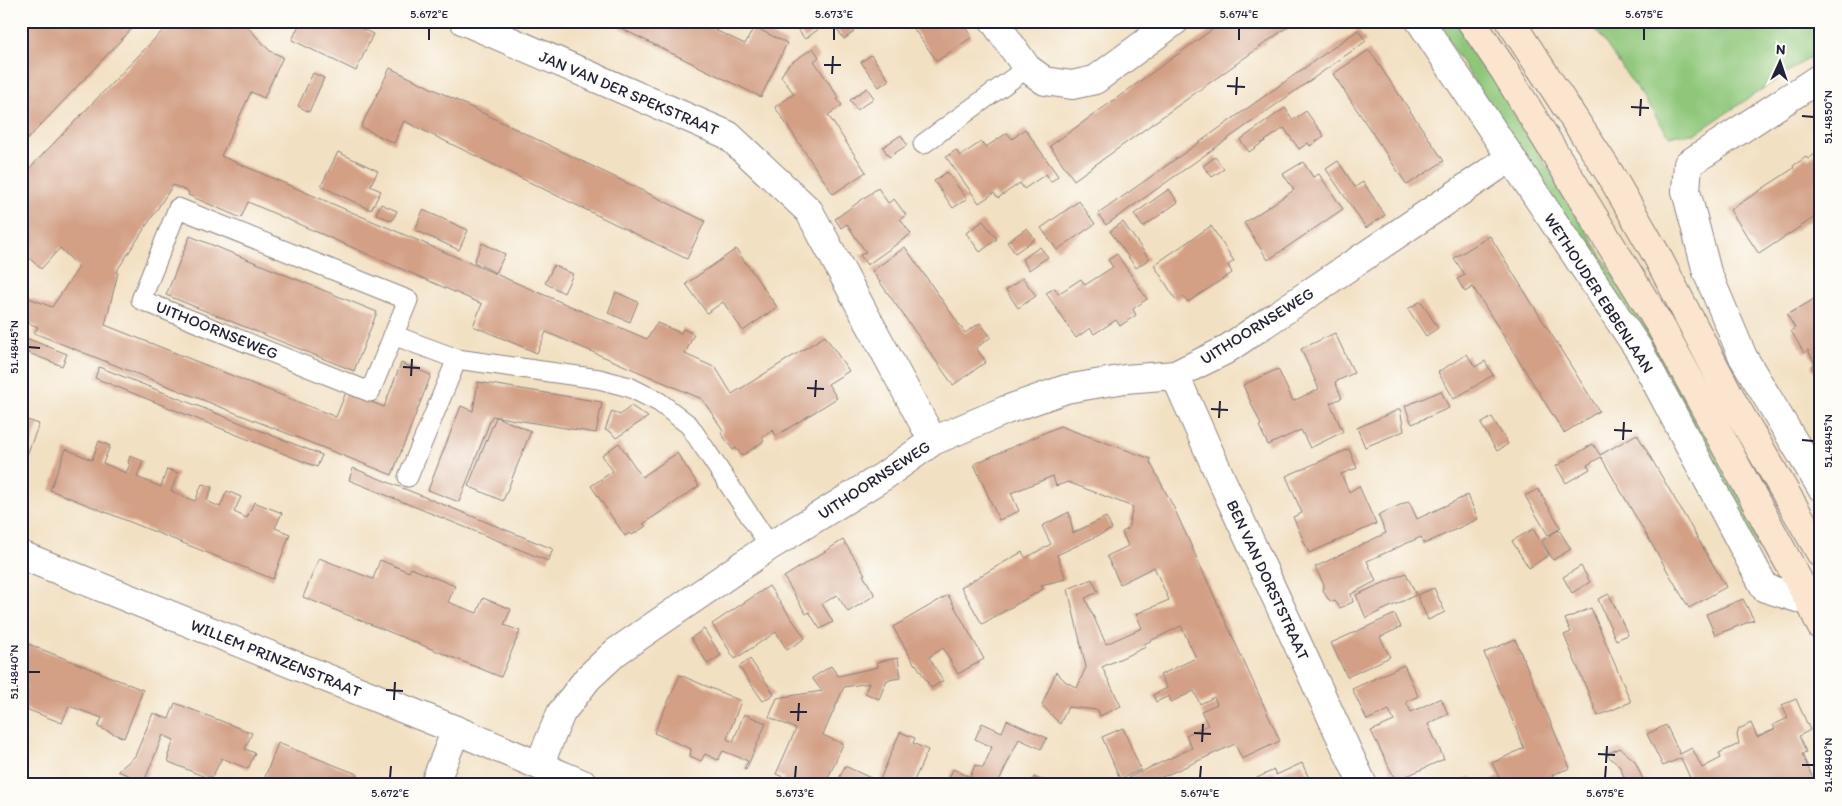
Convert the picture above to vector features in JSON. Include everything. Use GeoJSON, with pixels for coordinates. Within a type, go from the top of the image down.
{"type":"FeatureCollection","features":[{"type":"Feature","properties":{"kind":"main road","name":"WETHOUDER EBBENLAAN"},"geometry":{"type":"LineString","coordinates":[[1471,21],[1504,70],[1662,327],[1810,602],[1821,626]]}},
{"type":"Feature","properties":{"kind":"main road"},"geometry":{"type":"LineString","coordinates":[[1510,21],[1633,214],[1656,254],[1733,402],[1821,554]]}},
{"type":"Feature","properties":{"kind":"street","name":"JAN VAN DER SPEKSTRAAT"},"geometry":{"type":"LineString","coordinates":[[464,21],[728,136],[809,211],[933,441]]}},
{"type":"Feature","properties":{"kind":"street"},"geometry":{"type":"LineString","coordinates":[[994,21],[1027,68],[1045,81],[1072,85],[1095,80],[1175,21]]}},
{"type":"Feature","properties":{"kind":"street","name":"WETHOUDER EBBENLAAN"},"geometry":{"type":"LineString","coordinates":[[1420,21],[1639,350],[1765,588],[1810,602]]}},
{"type":"Feature","properties":{"kind":"street"},"geometry":{"type":"LineString","coordinates":[[1821,77],[1688,164],[1686,191],[1707,272],[1743,357],[1821,486]]}},
{"type":"Feature","properties":{"kind":"street","name":"UITHOORNSEWEG"},"geometry":{"type":"LineString","coordinates":[[539,765],[561,713],[588,678],[616,652],[770,546],[884,476],[933,441],[1006,410],[1066,389],[1125,379],[1175,375],[1224,351],[1510,158]]}},
{"type":"Feature","properties":{"kind":"street","name":"BEN VAN DORSTSTRAAT"},"geometry":{"type":"LineString","coordinates":[[1175,375],[1363,785]]}},
{"type":"Feature","properties":{"kind":"street","name":"WILLEM PRINZENSTRAAT"},"geometry":{"type":"LineString","coordinates":[[21,555],[456,730],[586,785]]}},
{"type":"Feature","properties":{"kind":"street"},"geometry":{"type":"LineString","coordinates":[[434,785],[456,730]]}},
{"type":"Feature","properties":{"kind":"lane"},"geometry":{"type":"LineString","coordinates":[[923,144],[1027,68]]}},
{"type":"Feature","properties":{"kind":"lane","name":"UITHOORNSEWEG"},"geometry":{"type":"LineString","coordinates":[[178,208],[408,300],[393,335],[370,392],[141,300],[178,208]]}},
{"type":"Feature","properties":{"kind":"lane"},"geometry":{"type":"LineString","coordinates":[[393,335],[457,359],[599,379],[629,386],[660,402],[689,425],[770,546]]}},
{"type":"Feature","properties":{"kind":"lane"},"geometry":{"type":"LineString","coordinates":[[408,478],[457,359]]}},
{"type":"Feature","properties":{"kind":"green space"},"geometry":{"type":"Polygon","coordinates":[[[1436,21],[1457,21],[1493,78],[1693,405],[1779,573],[1777,576],[1774,576],[1672,394],[1436,21]]]}},
{"type":"Feature","properties":{"kind":"green space"},"geometry":{"type":"Polygon","coordinates":[[[1590,21],[1821,21],[1821,50],[1695,134],[1669,136],[1590,21]]]}},
{"type":"Feature","properties":{"kind":"building"},"geometry":{"type":"Polygon","coordinates":[[[21,21],[139,21],[21,146],[21,21]]]}},
{"type":"Feature","properties":{"kind":"building"},"geometry":{"type":"Polygon","coordinates":[[[172,21],[242,21],[270,51],[283,57],[264,98],[251,92],[221,156],[647,339],[657,323],[681,333],[683,329],[694,334],[685,354],[716,368],[732,394],[825,336],[849,371],[828,384],[837,398],[776,436],[773,430],[762,438],[764,441],[742,456],[736,448],[733,450],[721,433],[723,430],[702,399],[546,332],[537,353],[473,326],[482,304],[248,202],[241,218],[188,195],[189,192],[173,185],[116,272],[118,273],[105,325],[336,417],[346,392],[384,407],[401,363],[431,375],[392,475],[34,333],[38,327],[21,320],[21,295],[52,307],[79,267],[60,248],[41,269],[28,257],[21,264],[21,177],[172,21]]]}},
{"type":"Feature","properties":{"kind":"building"},"geometry":{"type":"Polygon","coordinates":[[[301,21],[346,21],[373,34],[356,71],[292,40],[301,21]]]}},
{"type":"Feature","properties":{"kind":"building"},"geometry":{"type":"Polygon","coordinates":[[[606,21],[697,21],[713,29],[716,21],[720,21],[715,30],[745,44],[754,27],[787,43],[761,97],[606,21]]]}},
{"type":"Feature","properties":{"kind":"building"},"geometry":{"type":"Polygon","coordinates":[[[798,21],[819,21],[823,26],[805,39],[798,30],[802,26],[798,21]]]}},
{"type":"Feature","properties":{"kind":"building"},"geometry":{"type":"Polygon","coordinates":[[[831,21],[847,21],[854,32],[844,39],[831,21]]]}},
{"type":"Feature","properties":{"kind":"building"},"geometry":{"type":"Polygon","coordinates":[[[908,21],[961,21],[972,37],[937,61],[908,21]]]}},
{"type":"Feature","properties":{"kind":"building"},"geometry":{"type":"Polygon","coordinates":[[[1224,21],[1296,21],[1074,180],[1050,146],[1224,21]]]}},
{"type":"Feature","properties":{"kind":"building"},"geometry":{"type":"Polygon","coordinates":[[[1358,30],[1366,41],[1106,225],[1098,214],[1358,30]]]}},
{"type":"Feature","properties":{"kind":"building"},"geometry":{"type":"Polygon","coordinates":[[[813,48],[819,57],[814,61],[842,105],[828,115],[866,172],[833,194],[775,107],[794,94],[781,76],[788,65],[813,48]]]}},
{"type":"Feature","properties":{"kind":"building"},"geometry":{"type":"Polygon","coordinates":[[[1369,50],[1444,161],[1407,185],[1333,74],[1369,50]]]}},
{"type":"Feature","properties":{"kind":"building"},"geometry":{"type":"Polygon","coordinates":[[[871,55],[889,80],[879,87],[861,62],[871,55]]]}},
{"type":"Feature","properties":{"kind":"building"},"geometry":{"type":"Polygon","coordinates":[[[390,68],[705,221],[687,259],[404,121],[394,143],[361,127],[390,68]]]}},
{"type":"Feature","properties":{"kind":"building"},"geometry":{"type":"Polygon","coordinates":[[[313,73],[324,78],[309,112],[298,106],[313,73]]]}},
{"type":"Feature","properties":{"kind":"building"},"geometry":{"type":"Polygon","coordinates":[[[867,88],[874,98],[857,110],[850,100],[867,88]]]}},
{"type":"Feature","properties":{"kind":"building"},"geometry":{"type":"Polygon","coordinates":[[[1285,108],[1293,120],[1306,111],[1324,136],[1310,146],[1308,143],[1299,149],[1284,128],[1249,152],[1240,140],[1285,108]]]}},
{"type":"Feature","properties":{"kind":"building"},"geometry":{"type":"Polygon","coordinates":[[[1025,129],[1058,176],[1051,182],[1046,174],[1024,189],[1020,183],[998,198],[994,193],[979,203],[946,157],[956,150],[960,156],[981,142],[986,147],[1007,133],[1012,139],[1025,129]]]}},
{"type":"Feature","properties":{"kind":"building"},"geometry":{"type":"Polygon","coordinates":[[[901,135],[907,145],[889,157],[883,147],[901,135]]]}},
{"type":"Feature","properties":{"kind":"building"},"geometry":{"type":"Polygon","coordinates":[[[1821,150],[1821,213],[1759,254],[1730,210],[1794,168],[1793,166],[1806,157],[1808,159],[1821,150]]]}},
{"type":"Feature","properties":{"kind":"building"},"geometry":{"type":"Polygon","coordinates":[[[338,152],[378,171],[370,186],[381,191],[371,210],[321,186],[338,152]]]}},
{"type":"Feature","properties":{"kind":"building"},"geometry":{"type":"Polygon","coordinates":[[[1215,157],[1224,169],[1212,177],[1203,166],[1215,157]]]}},
{"type":"Feature","properties":{"kind":"building"},"geometry":{"type":"Polygon","coordinates":[[[1338,161],[1355,187],[1363,182],[1385,215],[1366,228],[1326,169],[1338,161]]]}},
{"type":"Feature","properties":{"kind":"building"},"geometry":{"type":"Polygon","coordinates":[[[1303,162],[1313,177],[1319,174],[1343,209],[1268,260],[1244,223],[1294,190],[1283,174],[1303,162]]]}},
{"type":"Feature","properties":{"kind":"building"},"geometry":{"type":"Polygon","coordinates":[[[947,172],[967,199],[953,208],[934,181],[947,172]]]}},
{"type":"Feature","properties":{"kind":"building"},"geometry":{"type":"Polygon","coordinates":[[[878,188],[888,203],[894,199],[906,215],[900,219],[911,234],[867,265],[860,255],[866,252],[847,224],[841,228],[835,219],[878,188]]]}},
{"type":"Feature","properties":{"kind":"building"},"geometry":{"type":"Polygon","coordinates":[[[1169,189],[1178,202],[1143,227],[1134,214],[1169,189]]]}},
{"type":"Feature","properties":{"kind":"building"},"geometry":{"type":"Polygon","coordinates":[[[1079,201],[1095,224],[1057,250],[1041,228],[1079,201]]]}},
{"type":"Feature","properties":{"kind":"building"},"geometry":{"type":"Polygon","coordinates":[[[381,204],[397,211],[392,221],[376,214],[381,204]]]}},
{"type":"Feature","properties":{"kind":"building"},"geometry":{"type":"Polygon","coordinates":[[[423,210],[468,230],[459,250],[415,230],[423,210]]]}},
{"type":"Feature","properties":{"kind":"building"},"geometry":{"type":"Polygon","coordinates":[[[983,221],[997,239],[980,252],[966,233],[983,221]]]}},
{"type":"Feature","properties":{"kind":"building"},"geometry":{"type":"Polygon","coordinates":[[[1123,222],[1149,259],[1136,268],[1110,231],[1123,222]]]}},
{"type":"Feature","properties":{"kind":"building"},"geometry":{"type":"Polygon","coordinates":[[[1211,226],[1234,261],[1228,265],[1232,273],[1188,302],[1183,296],[1176,300],[1154,265],[1211,226]]]}},
{"type":"Feature","properties":{"kind":"building"},"geometry":{"type":"Polygon","coordinates":[[[1027,228],[1035,239],[1015,253],[1007,242],[1027,228]]]}},
{"type":"Feature","properties":{"kind":"building"},"geometry":{"type":"Polygon","coordinates":[[[190,236],[377,312],[354,371],[166,295],[190,236]]]}},
{"type":"Feature","properties":{"kind":"building"},"geometry":{"type":"Polygon","coordinates":[[[1490,236],[1599,411],[1564,433],[1473,287],[1465,292],[1457,279],[1465,275],[1454,258],[1490,236]]]}},
{"type":"Feature","properties":{"kind":"building"},"geometry":{"type":"Polygon","coordinates":[[[482,243],[505,254],[496,273],[474,262],[482,243]]]}},
{"type":"Feature","properties":{"kind":"building"},"geometry":{"type":"Polygon","coordinates":[[[905,247],[965,333],[980,323],[991,337],[976,348],[986,362],[953,385],[872,271],[905,247]]]}},
{"type":"Feature","properties":{"kind":"building"},"geometry":{"type":"Polygon","coordinates":[[[1040,247],[1048,257],[1029,270],[1022,259],[1040,247]]]}},
{"type":"Feature","properties":{"kind":"building"},"geometry":{"type":"Polygon","coordinates":[[[736,249],[777,307],[743,331],[723,302],[707,313],[686,284],[736,249]]]}},
{"type":"Feature","properties":{"kind":"building"},"geometry":{"type":"Polygon","coordinates":[[[1117,254],[1147,299],[1133,309],[1136,315],[1120,326],[1116,320],[1094,334],[1090,328],[1076,338],[1046,293],[1055,288],[1058,294],[1081,279],[1085,285],[1113,267],[1108,260],[1117,254]]]}},
{"type":"Feature","properties":{"kind":"building"},"geometry":{"type":"Polygon","coordinates":[[[554,265],[573,274],[564,293],[545,283],[554,265]]]}},
{"type":"Feature","properties":{"kind":"building"},"geometry":{"type":"Polygon","coordinates":[[[1023,278],[1036,296],[1018,308],[1006,290],[1023,278]]]}},
{"type":"Feature","properties":{"kind":"building"},"geometry":{"type":"Polygon","coordinates":[[[616,292],[638,302],[630,322],[608,313],[616,292]]]}},
{"type":"Feature","properties":{"kind":"building"},"geometry":{"type":"Polygon","coordinates":[[[1821,295],[1821,383],[1811,366],[1815,364],[1808,350],[1804,353],[1791,331],[1795,328],[1787,315],[1821,295]]]}},
{"type":"Feature","properties":{"kind":"building"},"geometry":{"type":"Polygon","coordinates":[[[1421,301],[1438,328],[1426,336],[1408,309],[1421,301]]]}},
{"type":"Feature","properties":{"kind":"building"},"geometry":{"type":"Polygon","coordinates":[[[1335,333],[1354,373],[1335,382],[1342,398],[1330,403],[1343,432],[1310,448],[1301,430],[1268,445],[1243,385],[1278,369],[1293,401],[1319,389],[1301,349],[1335,333]]]}},
{"type":"Feature","properties":{"kind":"building"},"geometry":{"type":"Polygon","coordinates":[[[21,336],[67,354],[62,366],[21,350],[21,336]]]}},
{"type":"Feature","properties":{"kind":"building"},"geometry":{"type":"Polygon","coordinates":[[[1467,354],[1475,367],[1485,361],[1493,375],[1454,399],[1438,372],[1467,354]]]}},
{"type":"Feature","properties":{"kind":"building"},"geometry":{"type":"Polygon","coordinates":[[[99,367],[322,455],[317,467],[95,378],[99,367]]]}},
{"type":"Feature","properties":{"kind":"building"},"geometry":{"type":"Polygon","coordinates":[[[478,382],[602,402],[596,433],[492,416],[459,502],[428,490],[461,406],[473,411],[478,382]]]}},
{"type":"Feature","properties":{"kind":"building"},"geometry":{"type":"Polygon","coordinates":[[[1441,391],[1449,408],[1412,424],[1405,406],[1441,391]]]}},
{"type":"Feature","properties":{"kind":"building"},"geometry":{"type":"Polygon","coordinates":[[[631,406],[648,417],[616,438],[611,432],[605,430],[612,411],[620,415],[631,406]]]}},
{"type":"Feature","properties":{"kind":"building"},"geometry":{"type":"Polygon","coordinates":[[[1400,409],[1404,431],[1365,447],[1357,428],[1400,409]]]}},
{"type":"Feature","properties":{"kind":"building"},"geometry":{"type":"Polygon","coordinates":[[[496,417],[531,431],[503,501],[468,486],[496,417]]]}},
{"type":"Feature","properties":{"kind":"building"},"geometry":{"type":"Polygon","coordinates":[[[1492,417],[1508,444],[1497,451],[1481,424],[1492,417]]]}},
{"type":"Feature","properties":{"kind":"building"},"geometry":{"type":"Polygon","coordinates":[[[21,418],[39,424],[21,470],[21,418]]]}},
{"type":"Feature","properties":{"kind":"building"},"geometry":{"type":"Polygon","coordinates":[[[1060,426],[1151,459],[1150,462],[1174,508],[1280,741],[1242,759],[1235,744],[1145,785],[1133,785],[1128,778],[1192,748],[1186,735],[1208,725],[1201,711],[1217,704],[1214,697],[1200,704],[1194,691],[1171,702],[1169,696],[1156,702],[1153,695],[1167,688],[1160,675],[1196,658],[1181,626],[1144,644],[1146,647],[1102,667],[1121,706],[1100,716],[1098,710],[1068,707],[1060,724],[1042,705],[1056,672],[1065,681],[1077,688],[1086,667],[1068,589],[1092,579],[1098,592],[1085,598],[1106,644],[1142,628],[1136,614],[1169,600],[1154,567],[1120,584],[1107,556],[1128,546],[1122,532],[1128,529],[1133,507],[1068,482],[1056,486],[1053,476],[1011,493],[1019,511],[999,520],[974,464],[1060,426]]]}},
{"type":"Feature","properties":{"kind":"building"},"geometry":{"type":"Polygon","coordinates":[[[1637,434],[1726,587],[1689,608],[1601,457],[1587,465],[1590,469],[1566,483],[1556,466],[1593,444],[1600,455],[1637,434]]]}},
{"type":"Feature","properties":{"kind":"building"},"geometry":{"type":"Polygon","coordinates":[[[99,441],[110,446],[103,463],[126,473],[130,464],[128,463],[130,456],[143,461],[137,477],[161,487],[167,469],[178,473],[171,491],[195,501],[202,484],[212,487],[207,501],[220,507],[227,491],[241,497],[234,512],[247,518],[254,502],[282,513],[275,528],[290,534],[273,579],[50,490],[66,449],[92,460],[99,441]]]}},
{"type":"Feature","properties":{"kind":"building"},"geometry":{"type":"Polygon","coordinates":[[[619,443],[642,477],[677,453],[699,486],[643,524],[646,526],[632,535],[630,533],[625,536],[591,486],[613,471],[602,455],[619,443]]]}},
{"type":"Feature","properties":{"kind":"building"},"geometry":{"type":"Polygon","coordinates":[[[1349,449],[1357,468],[1341,474],[1349,492],[1359,486],[1376,524],[1309,553],[1293,517],[1302,513],[1286,476],[1349,449]]]}},
{"type":"Feature","properties":{"kind":"building"},"geometry":{"type":"Polygon","coordinates":[[[353,468],[553,549],[548,561],[349,480],[353,468]]]}},
{"type":"Feature","properties":{"kind":"building"},"geometry":{"type":"Polygon","coordinates":[[[1538,489],[1561,528],[1548,535],[1525,496],[1538,489]]]}},
{"type":"Feature","properties":{"kind":"building"},"geometry":{"type":"Polygon","coordinates":[[[1468,495],[1478,519],[1424,544],[1421,537],[1367,561],[1376,581],[1351,594],[1353,602],[1340,608],[1335,601],[1332,602],[1328,599],[1323,590],[1324,585],[1315,567],[1386,533],[1378,515],[1409,501],[1417,519],[1468,495]]]}},
{"type":"Feature","properties":{"kind":"building"},"geometry":{"type":"Polygon","coordinates":[[[1069,512],[1073,533],[1106,517],[1112,529],[1057,555],[1066,579],[1041,585],[1043,589],[982,624],[961,587],[1022,552],[1026,558],[1051,544],[1042,526],[1069,512]]]}},
{"type":"Feature","properties":{"kind":"building"},"geometry":{"type":"Polygon","coordinates":[[[1533,529],[1549,555],[1529,568],[1512,541],[1533,529]]]}},
{"type":"Feature","properties":{"kind":"building"},"geometry":{"type":"Polygon","coordinates":[[[1559,530],[1571,549],[1553,560],[1542,540],[1559,530]]]}},
{"type":"Feature","properties":{"kind":"building"},"geometry":{"type":"Polygon","coordinates":[[[843,540],[865,574],[863,575],[875,595],[848,612],[837,595],[822,604],[833,622],[820,629],[809,612],[806,614],[784,577],[843,540]]]}},
{"type":"Feature","properties":{"kind":"building"},"geometry":{"type":"Polygon","coordinates":[[[319,558],[373,579],[380,560],[409,572],[411,568],[455,586],[448,602],[477,613],[483,598],[511,609],[504,625],[520,631],[501,677],[303,597],[319,558]]]}},
{"type":"Feature","properties":{"kind":"building"},"geometry":{"type":"Polygon","coordinates":[[[1581,566],[1590,582],[1572,593],[1563,577],[1581,566]]]}},
{"type":"Feature","properties":{"kind":"building"},"geometry":{"type":"Polygon","coordinates":[[[1406,573],[1416,595],[1366,618],[1356,595],[1406,573]]]}},
{"type":"Feature","properties":{"kind":"building"},"geometry":{"type":"Polygon","coordinates":[[[769,586],[805,638],[787,650],[776,632],[735,659],[712,624],[769,586]]]}},
{"type":"Feature","properties":{"kind":"building"},"geometry":{"type":"Polygon","coordinates":[[[1434,588],[1445,612],[1428,620],[1417,595],[1434,588]]]}},
{"type":"Feature","properties":{"kind":"building"},"geometry":{"type":"Polygon","coordinates":[[[1609,594],[1628,635],[1616,640],[1598,599],[1609,594]]]}},
{"type":"Feature","properties":{"kind":"building"},"geometry":{"type":"Polygon","coordinates":[[[948,595],[984,659],[958,674],[943,648],[929,657],[943,681],[931,688],[893,627],[948,595]]]}},
{"type":"Feature","properties":{"kind":"building"},"geometry":{"type":"Polygon","coordinates":[[[1743,599],[1754,620],[1715,635],[1706,614],[1743,599]]]}},
{"type":"Feature","properties":{"kind":"building"},"geometry":{"type":"Polygon","coordinates":[[[1591,608],[1631,702],[1598,716],[1564,635],[1571,632],[1565,619],[1591,608]]]}},
{"type":"Feature","properties":{"kind":"building"},"geometry":{"type":"Polygon","coordinates":[[[1395,614],[1401,627],[1380,637],[1390,657],[1347,677],[1331,643],[1395,614]]]}},
{"type":"Feature","properties":{"kind":"building"},"geometry":{"type":"Polygon","coordinates":[[[704,629],[721,655],[708,664],[691,638],[704,629]]]}},
{"type":"Feature","properties":{"kind":"building"},"geometry":{"type":"Polygon","coordinates":[[[1515,639],[1570,768],[1552,775],[1556,785],[1482,785],[1499,777],[1492,763],[1524,748],[1484,653],[1515,639]]]}},
{"type":"Feature","properties":{"kind":"building"},"geometry":{"type":"Polygon","coordinates":[[[21,641],[143,690],[124,738],[98,727],[102,718],[69,706],[62,723],[21,707],[21,641]]]}},
{"type":"Feature","properties":{"kind":"building"},"geometry":{"type":"Polygon","coordinates":[[[898,658],[901,678],[887,680],[879,699],[865,693],[869,683],[844,687],[823,735],[843,744],[825,785],[782,785],[785,778],[776,774],[796,729],[769,717],[777,698],[822,691],[812,678],[831,666],[838,676],[878,667],[877,662],[898,658]]]}},
{"type":"Feature","properties":{"kind":"building"},"geometry":{"type":"Polygon","coordinates":[[[750,659],[774,694],[763,701],[739,667],[750,659]]]}},
{"type":"Feature","properties":{"kind":"building"},"geometry":{"type":"Polygon","coordinates":[[[1404,665],[1418,696],[1406,702],[1411,712],[1441,698],[1448,714],[1428,724],[1444,759],[1396,781],[1371,731],[1394,721],[1389,710],[1367,720],[1352,689],[1404,665]]]}},
{"type":"Feature","properties":{"kind":"building"},"geometry":{"type":"Polygon","coordinates":[[[680,675],[741,701],[727,739],[733,742],[744,714],[766,723],[746,770],[744,769],[748,761],[723,751],[718,760],[705,754],[701,761],[690,756],[691,749],[654,733],[680,675]]]}},
{"type":"Feature","properties":{"kind":"building"},"geometry":{"type":"Polygon","coordinates":[[[1796,699],[1810,730],[1799,736],[1806,752],[1802,754],[1816,785],[1685,785],[1692,782],[1681,758],[1663,766],[1647,734],[1666,725],[1680,754],[1692,748],[1702,768],[1721,758],[1719,753],[1739,744],[1737,735],[1739,729],[1751,723],[1757,737],[1775,729],[1773,725],[1788,718],[1782,705],[1796,699]]]}},
{"type":"Feature","properties":{"kind":"building"},"geometry":{"type":"Polygon","coordinates":[[[175,703],[252,733],[245,749],[255,753],[248,769],[222,758],[212,777],[205,777],[169,762],[168,755],[174,740],[163,735],[144,782],[118,771],[135,756],[153,713],[169,719],[175,703]]]}},
{"type":"Feature","properties":{"kind":"building"},"geometry":{"type":"Polygon","coordinates":[[[1007,720],[1047,738],[1041,749],[1019,739],[997,785],[946,785],[953,769],[970,777],[975,765],[983,768],[992,747],[975,739],[982,723],[1002,732],[1007,720]]]}},
{"type":"Feature","properties":{"kind":"building"},"geometry":{"type":"Polygon","coordinates":[[[1123,728],[1141,770],[1120,779],[1102,737],[1123,728]]]}},
{"type":"Feature","properties":{"kind":"building"},"geometry":{"type":"Polygon","coordinates":[[[900,732],[915,738],[913,743],[928,750],[912,785],[836,785],[845,766],[879,782],[900,732]]]}},
{"type":"Feature","properties":{"kind":"building"},"geometry":{"type":"Polygon","coordinates":[[[278,743],[357,774],[352,785],[262,785],[278,743]]]}},
{"type":"Feature","properties":{"kind":"building"},"geometry":{"type":"Polygon","coordinates":[[[1620,748],[1635,761],[1644,782],[1647,781],[1649,785],[1627,785],[1620,767],[1606,754],[1620,748]]]}},
{"type":"Feature","properties":{"kind":"building"},"geometry":{"type":"Polygon","coordinates":[[[1302,763],[1312,785],[1242,785],[1274,770],[1276,775],[1302,763]]]}},
{"type":"Feature","properties":{"kind":"building"},"geometry":{"type":"Polygon","coordinates":[[[1471,776],[1474,785],[1452,785],[1471,776]]]}},
{"type":"Feature","properties":{"kind":"building"},"geometry":{"type":"Polygon","coordinates":[[[1034,777],[1050,785],[1030,785],[1034,777]]]}},
{"type":"Feature","properties":{"kind":"building"},"geometry":{"type":"Polygon","coordinates":[[[55,781],[65,785],[53,785],[55,781]]]}}]}
